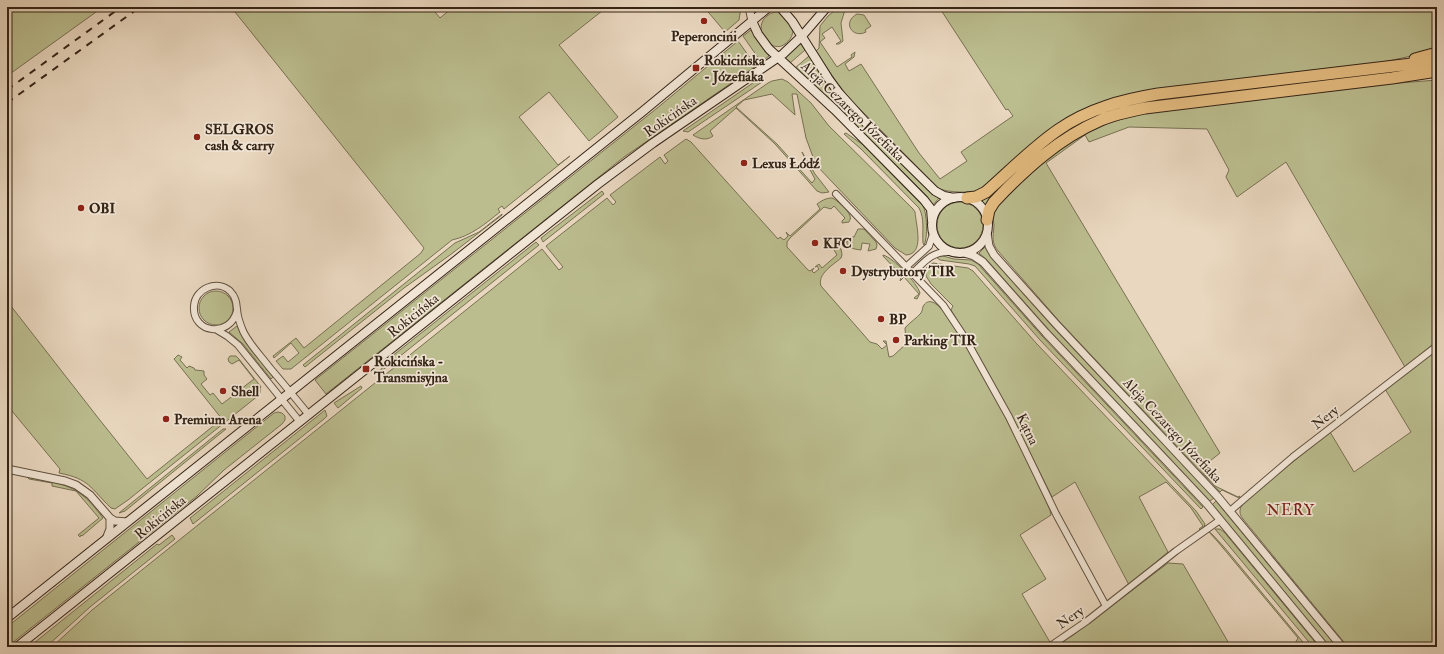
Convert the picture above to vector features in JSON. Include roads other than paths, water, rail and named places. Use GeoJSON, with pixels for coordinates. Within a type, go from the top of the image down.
{"type":"FeatureCollection","features":[{"type":"Feature","properties":{"kind":"highway"},"geometry":{"type":"LineString","coordinates":[[1340,72],[1401,62],[1437,52]]}},
{"type":"Feature","properties":{"kind":"highway"},"geometry":{"type":"LineString","coordinates":[[966,198],[976,197],[986,192],[1035,147],[1058,130],[1086,114],[1107,105],[1158,94],[1437,62]]}},
{"type":"Feature","properties":{"kind":"highway"},"geometry":{"type":"LineString","coordinates":[[987,220],[989,210],[994,202],[1053,147],[1078,130],[1115,115],[1145,108],[1392,78],[1437,70]]}},
{"type":"Feature","properties":{"kind":"highway"},"geometry":{"type":"LineString","coordinates":[[1392,78],[1437,76]]}},
{"type":"Feature","properties":{"kind":"main road","name":"Rokicińska"},"geometry":{"type":"LineString","coordinates":[[7,618],[642,112],[769,7]]}},
{"type":"Feature","properties":{"kind":"main road","name":"Aleja Cezarego Józefiaka"},"geometry":{"type":"LineString","coordinates":[[780,7],[792,21],[828,78],[852,108],[935,191],[944,196],[954,198]]}},
{"type":"Feature","properties":{"kind":"main road","name":"Rokicińska"},"geometry":{"type":"LineString","coordinates":[[17,647],[604,180],[653,143],[778,57],[802,36],[827,7]]}},
{"type":"Feature","properties":{"kind":"main road","name":"Aleja Cezarego Józefiaka"},"geometry":{"type":"LineString","coordinates":[[752,21],[761,39],[778,57],[835,110],[924,200],[931,209],[932,221]]}},
{"type":"Feature","properties":{"kind":"main road"},"geometry":{"type":"LineString","coordinates":[[954,198],[966,198],[977,203],[981,207],[987,220],[987,233],[984,240],[971,251],[964,253],[950,252],[938,244],[933,234],[932,221],[938,207],[946,201],[954,198]]}},
{"type":"Feature","properties":{"kind":"street"},"geometry":{"type":"LineString","coordinates":[[749,7],[752,21]]}},
{"type":"Feature","properties":{"kind":"street","name":"Kątna"},"geometry":{"type":"LineString","coordinates":[[836,194],[947,310],[965,338],[1009,417],[1056,514],[1106,606]]}},
{"type":"Feature","properties":{"kind":"street","name":"Aleja Cezarego Józefiaka"},"geometry":{"type":"LineString","coordinates":[[987,233],[989,246],[994,255],[1230,511],[1342,647]]}},
{"type":"Feature","properties":{"kind":"street"},"geometry":{"type":"LineString","coordinates":[[906,267],[930,246],[933,234]]}},
{"type":"Feature","properties":{"kind":"street"},"geometry":{"type":"LineString","coordinates":[[912,274],[934,254],[940,252],[950,252]]}},
{"type":"Feature","properties":{"kind":"street","name":"Aleja Cezarego Józefiaka"},"geometry":{"type":"LineString","coordinates":[[964,253],[974,256],[984,262],[1046,333],[1220,520],[1325,647]]}},
{"type":"Feature","properties":{"kind":"street"},"geometry":{"type":"LineString","coordinates":[[300,422],[238,345],[228,336],[216,330],[208,329],[202,325],[195,316],[194,302],[202,291],[210,286],[228,289],[236,299],[240,323],[247,338],[308,415]]}},
{"type":"Feature","properties":{"kind":"street"},"geometry":{"type":"LineString","coordinates":[[216,330],[230,325],[234,321],[238,311]]}},
{"type":"Feature","properties":{"kind":"street","name":"Nery"},"geometry":{"type":"LineString","coordinates":[[1230,511],[1293,457],[1437,346]]}},
{"type":"Feature","properties":{"kind":"street"},"geometry":{"type":"LineString","coordinates":[[7,469],[65,481],[76,485],[90,495],[110,518],[115,521],[127,522]]}},
{"type":"Feature","properties":{"kind":"street"},"geometry":{"type":"LineString","coordinates":[[106,539],[110,529],[110,518]]}},
{"type":"Feature","properties":{"kind":"street","name":"Nery"},"geometry":{"type":"LineString","coordinates":[[1049,647],[1087,621],[1176,551],[1220,520]]}},
{"type":"Feature","properties":{"kind":"railway"},"geometry":{"type":"LineString","coordinates":[[7,90],[121,7]]}},
{"type":"Feature","properties":{"kind":"railway"},"geometry":{"type":"LineString","coordinates":[[7,103],[140,7]]}},
{"type":"Feature","properties":{"kind":"place","name":"Peperoncini"},"geometry":{"type":"Point","coordinates":[704,21]}},
{"type":"Feature","properties":{"kind":"place","name":"Rokicińska - Józefiaka"},"geometry":{"type":"Point","coordinates":[696,68]}},
{"type":"Feature","properties":{"kind":"place","name":"SELGROS cash & carry"},"geometry":{"type":"Point","coordinates":[197,137]}},
{"type":"Feature","properties":{"kind":"place","name":"Lexus Łódź"},"geometry":{"type":"Point","coordinates":[744,163]}},
{"type":"Feature","properties":{"kind":"place","name":"OBI"},"geometry":{"type":"Point","coordinates":[81,208]}},
{"type":"Feature","properties":{"kind":"place","name":"KFC"},"geometry":{"type":"Point","coordinates":[815,243]}},
{"type":"Feature","properties":{"kind":"place","name":"Dystrybutory TIR"},"geometry":{"type":"Point","coordinates":[843,271]}},
{"type":"Feature","properties":{"kind":"place","name":"BP"},"geometry":{"type":"Point","coordinates":[881,319]}},
{"type":"Feature","properties":{"kind":"place","name":"Parking TIR"},"geometry":{"type":"Point","coordinates":[896,340]}},
{"type":"Feature","properties":{"kind":"place","name":"Rokicińska - Transmisyjna"},"geometry":{"type":"Point","coordinates":[366,369]}},
{"type":"Feature","properties":{"kind":"place","name":"Shell"},"geometry":{"type":"Point","coordinates":[223,391]}},
{"type":"Feature","properties":{"kind":"place","name":"Premium Arena"},"geometry":{"type":"Point","coordinates":[166,419]}},
{"type":"Feature","properties":{"kind":"district","name":"NERY"},"geometry":{"type":"Point","coordinates":[1291,510]}}]}
